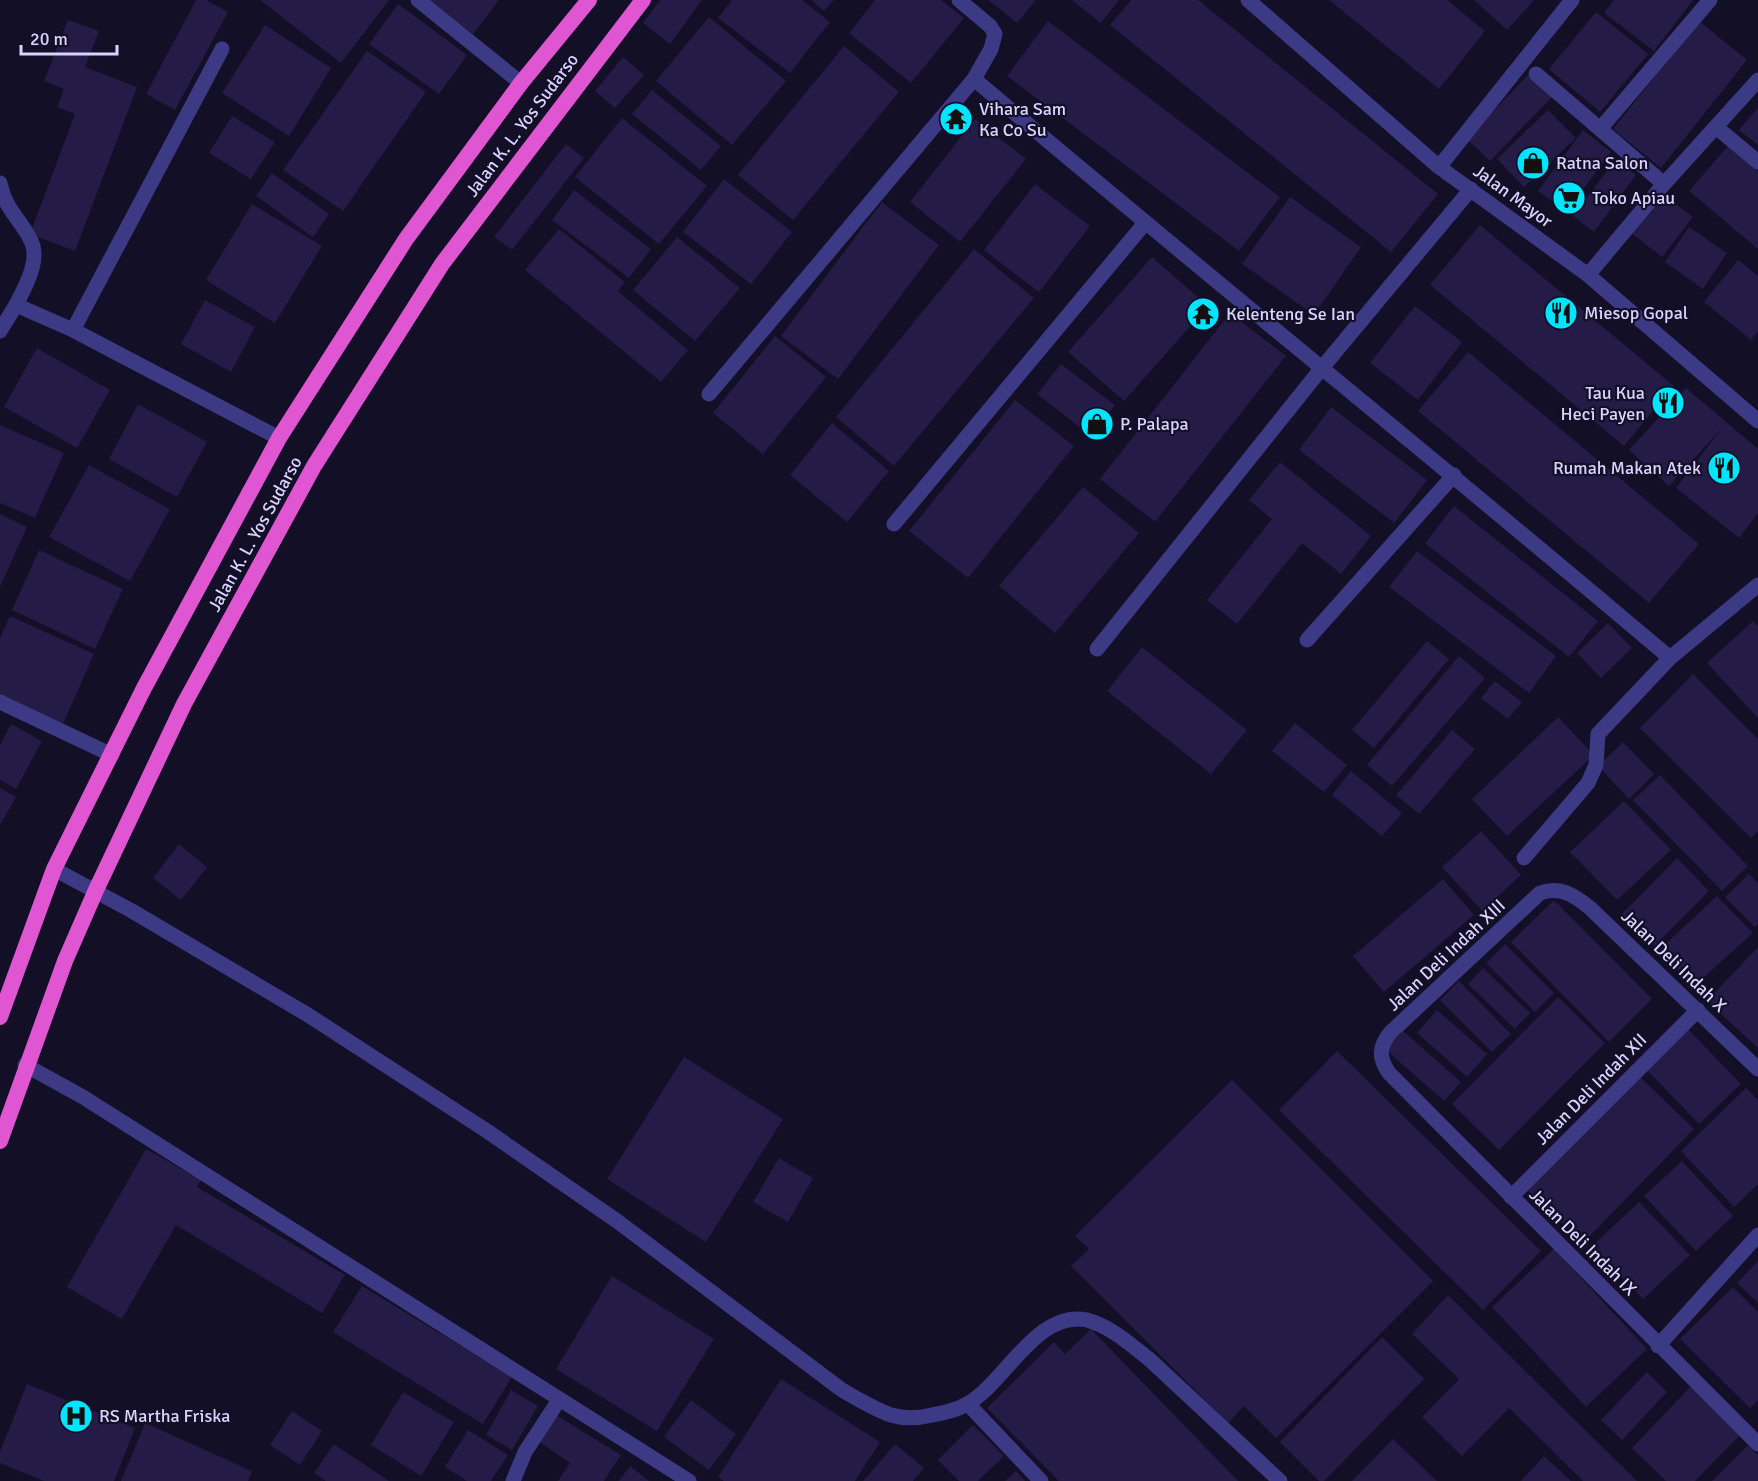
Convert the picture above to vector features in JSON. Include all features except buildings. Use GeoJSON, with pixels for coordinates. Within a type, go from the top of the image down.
{"type":"FeatureCollection","features":[{"type":"Feature","properties":{"kind":"highway","name":"Jalan K. L. Yos Sudarso"},"geometry":{"type":"LineString","coordinates":[[0,1017],[54,869],[112,754],[279,438],[406,239],[521,83],[589,0]]}},
{"type":"Feature","properties":{"kind":"highway","name":"Jalan K. L. Yos Sudarso"},"geometry":{"type":"LineString","coordinates":[[0,1141],[25,1065],[96,890],[184,704],[314,466],[442,264],[643,0]]}},
{"type":"Feature","properties":{"kind":"street"},"geometry":{"type":"LineString","coordinates":[[418,0],[521,83]]}},
{"type":"Feature","properties":{"kind":"street"},"geometry":{"type":"LineString","coordinates":[[709,394],[974,79],[991,50],[995,34],[990,26],[959,0]]}},
{"type":"Feature","properties":{"kind":"street","name":"Jalan Mayor"},"geometry":{"type":"LineString","coordinates":[[1248,0],[1439,167],[1588,275],[1758,422]]}},
{"type":"Feature","properties":{"kind":"street"},"geometry":{"type":"LineString","coordinates":[[1439,167],[1572,0]]}},
{"type":"Feature","properties":{"kind":"street"},"geometry":{"type":"LineString","coordinates":[[1600,129],[1710,0]]}},
{"type":"Feature","properties":{"kind":"street"},"geometry":{"type":"LineString","coordinates":[[73,330],[222,49]]}},
{"type":"Feature","properties":{"kind":"street"},"geometry":{"type":"LineString","coordinates":[[1536,74],[1664,184]]}},
{"type":"Feature","properties":{"kind":"street"},"geometry":{"type":"LineString","coordinates":[[974,79],[1321,369],[1454,475],[1670,658]]}},
{"type":"Feature","properties":{"kind":"street"},"geometry":{"type":"LineString","coordinates":[[1588,275],[1664,184],[1758,80]]}},
{"type":"Feature","properties":{"kind":"street"},"geometry":{"type":"LineString","coordinates":[[1716,127],[1758,162]]}},
{"type":"Feature","properties":{"kind":"street"},"geometry":{"type":"LineString","coordinates":[[0,183],[3,198],[33,247],[30,277],[0,331]]}},
{"type":"Feature","properties":{"kind":"street"},"geometry":{"type":"LineString","coordinates":[[1097,649],[1321,369],[1471,189]]}},
{"type":"Feature","properties":{"kind":"street"},"geometry":{"type":"LineString","coordinates":[[894,524],[1145,223]]}},
{"type":"Feature","properties":{"kind":"street"},"geometry":{"type":"LineString","coordinates":[[16,305],[73,330],[279,438]]}},
{"type":"Feature","properties":{"kind":"street"},"geometry":{"type":"LineString","coordinates":[[1307,640],[1454,475]]}},
{"type":"Feature","properties":{"kind":"street"},"geometry":{"type":"LineString","coordinates":[[1524,858],[1588,783],[1596,765],[1598,734],[1670,658],[1758,585]]}},
{"type":"Feature","properties":{"kind":"street"},"geometry":{"type":"LineString","coordinates":[[0,702],[112,754]]}},
{"type":"Feature","properties":{"kind":"street"},"geometry":{"type":"LineString","coordinates":[[54,869],[96,890],[308,1014],[487,1131],[617,1221],[842,1390],[867,1404],[893,1416],[920,1418],[946,1413],[968,1404],[1032,1340],[1060,1323],[1072,1319],[1088,1320],[1127,1341],[1149,1359],[1280,1481]]}},
{"type":"Feature","properties":{"kind":"street","name":"Jalan Deli Indah X"},"geometry":{"type":"LineString","coordinates":[[1558,890],[1577,898],[1590,908],[1758,1070]]}},
{"type":"Feature","properties":{"kind":"street","name":"Jalan Deli Indah XIII"},"geometry":{"type":"LineString","coordinates":[[1384,1065],[1381,1047],[1391,1032],[1540,893],[1558,890]]}},
{"type":"Feature","properties":{"kind":"street","name":"Jalan Deli Indah XII"},"geometry":{"type":"LineString","coordinates":[[1511,1197],[1698,1010]]}},
{"type":"Feature","properties":{"kind":"street"},"geometry":{"type":"LineString","coordinates":[[25,1065],[83,1096],[689,1481]]}},
{"type":"Feature","properties":{"kind":"street","name":"Jalan Deli Indah IX"},"geometry":{"type":"LineString","coordinates":[[1384,1065],[1658,1346],[1758,1444]]}},
{"type":"Feature","properties":{"kind":"street"},"geometry":{"type":"LineString","coordinates":[[1658,1346],[1758,1235]]}},
{"type":"Feature","properties":{"kind":"street"},"geometry":{"type":"LineString","coordinates":[[513,1481],[525,1452],[559,1400]]}},
{"type":"Feature","properties":{"kind":"street"},"geometry":{"type":"LineString","coordinates":[[968,1404],[1041,1481]]}},
{"type":"Feature","properties":{"kind":"place","name":"Vihara Sam Ka Co Su"},"geometry":{"type":"Point","coordinates":[956,119]}},
{"type":"Feature","properties":{"kind":"place","name":"Ratna Salon"},"geometry":{"type":"Point","coordinates":[1533,163]}},
{"type":"Feature","properties":{"kind":"place","name":"Toko Apiau"},"geometry":{"type":"Point","coordinates":[1569,198]}},
{"type":"Feature","properties":{"kind":"place","name":"Miesop Gopal"},"geometry":{"type":"Point","coordinates":[1561,313]}},
{"type":"Feature","properties":{"kind":"place","name":"Kelenteng Se Ian"},"geometry":{"type":"Point","coordinates":[1203,314]}},
{"type":"Feature","properties":{"kind":"place","name":"Tau Kua Heci Payen"},"geometry":{"type":"Point","coordinates":[1668,403]}},
{"type":"Feature","properties":{"kind":"place","name":"P. Palapa"},"geometry":{"type":"Point","coordinates":[1097,424]}},
{"type":"Feature","properties":{"kind":"place","name":"Rumah Makan Atek"},"geometry":{"type":"Point","coordinates":[1724,468]}},
{"type":"Feature","properties":{"kind":"place","name":"RS Martha Friska"},"geometry":{"type":"Point","coordinates":[76,1416]}}]}
